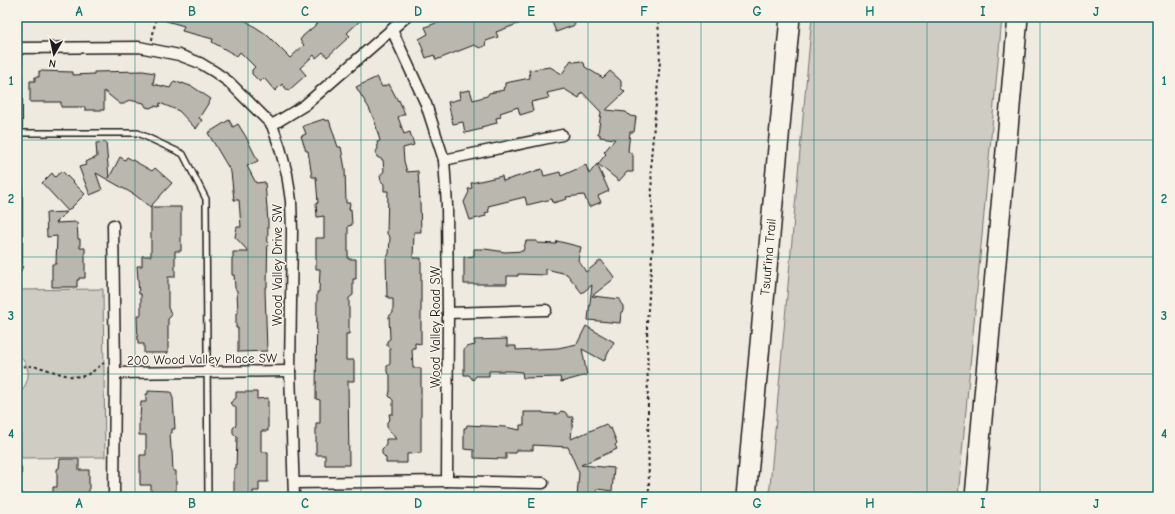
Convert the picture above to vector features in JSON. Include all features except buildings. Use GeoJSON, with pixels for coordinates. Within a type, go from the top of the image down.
{"type":"FeatureCollection","features":[{"type":"Feature","properties":{"kind":"highway","name":"Tsuut'ina Trail"},"geometry":{"type":"LineString","coordinates":[[746,497],[790,17]]}},
{"type":"Feature","properties":{"kind":"highway"},"geometry":{"type":"LineString","coordinates":[[975,497],[1018,17]]}},
{"type":"Feature","properties":{"kind":"street"},"geometry":{"type":"LineString","coordinates":[[272,125],[306,105],[406,17]]}},
{"type":"Feature","properties":{"kind":"street","name":"Wood Valley Road SW"},"geometry":{"type":"LineString","coordinates":[[392,30],[426,104],[444,160],[447,206],[447,481]]}},
{"type":"Feature","properties":{"kind":"street","name":"Wood Valley Drive SW"},"geometry":{"type":"LineString","coordinates":[[18,48],[139,47],[179,55],[200,63],[215,72],[228,82],[272,125],[287,174],[291,201],[290,371],[294,497]]}},
{"type":"Feature","properties":{"kind":"street"},"geometry":{"type":"LineString","coordinates":[[444,160],[562,135]]}},
{"type":"Feature","properties":{"kind":"street","name":"200 Wood Valley Place SW"},"geometry":{"type":"LineString","coordinates":[[112,225],[115,373],[114,497]]}},
{"type":"Feature","properties":{"kind":"street"},"geometry":{"type":"LineString","coordinates":[[448,313],[546,310]]}},
{"type":"Feature","properties":{"kind":"street","name":"200 Wood Valley Place SW"},"geometry":{"type":"LineString","coordinates":[[115,373],[290,371]]}},
{"type":"Feature","properties":{"kind":"street"},"geometry":{"type":"LineString","coordinates":[[294,483],[447,481],[543,483]]}},
{"type":"Feature","properties":{"kind":"lane"},"geometry":{"type":"LineString","coordinates":[[17,271],[20,266],[18,48]]}},
{"type":"Feature","properties":{"kind":"lane"},"geometry":{"type":"LineString","coordinates":[[19,133],[138,133],[183,154],[206,199],[208,497]]}},
{"type":"Feature","properties":{"kind":"lane"},"geometry":{"type":"LineString","coordinates":[[17,469],[18,497]]}},
{"type":"Feature","properties":{"kind":"path"},"geometry":{"type":"LineString","coordinates":[[151,49],[156,17]]}},
{"type":"Feature","properties":{"kind":"path"},"geometry":{"type":"LineString","coordinates":[[649,497],[647,323],[653,242],[651,158],[660,61],[658,17]]}},
{"type":"Feature","properties":{"kind":"path"},"geometry":{"type":"LineString","coordinates":[[17,368],[22,366],[48,369],[66,375],[83,376],[96,370],[103,363],[114,358]]}},
{"type":"Feature","properties":{"kind":"shaded area"},"geometry":{"type":"Polygon","coordinates":[[[812,17],[1002,17],[958,497],[769,497],[812,17]]]}},
{"type":"Feature","properties":{"kind":"shaded area"},"geometry":{"type":"Polygon","coordinates":[[[103,289],[105,457],[21,458],[20,393],[24,388],[28,374],[26,364],[19,355],[17,290],[103,289]]]}}]}
